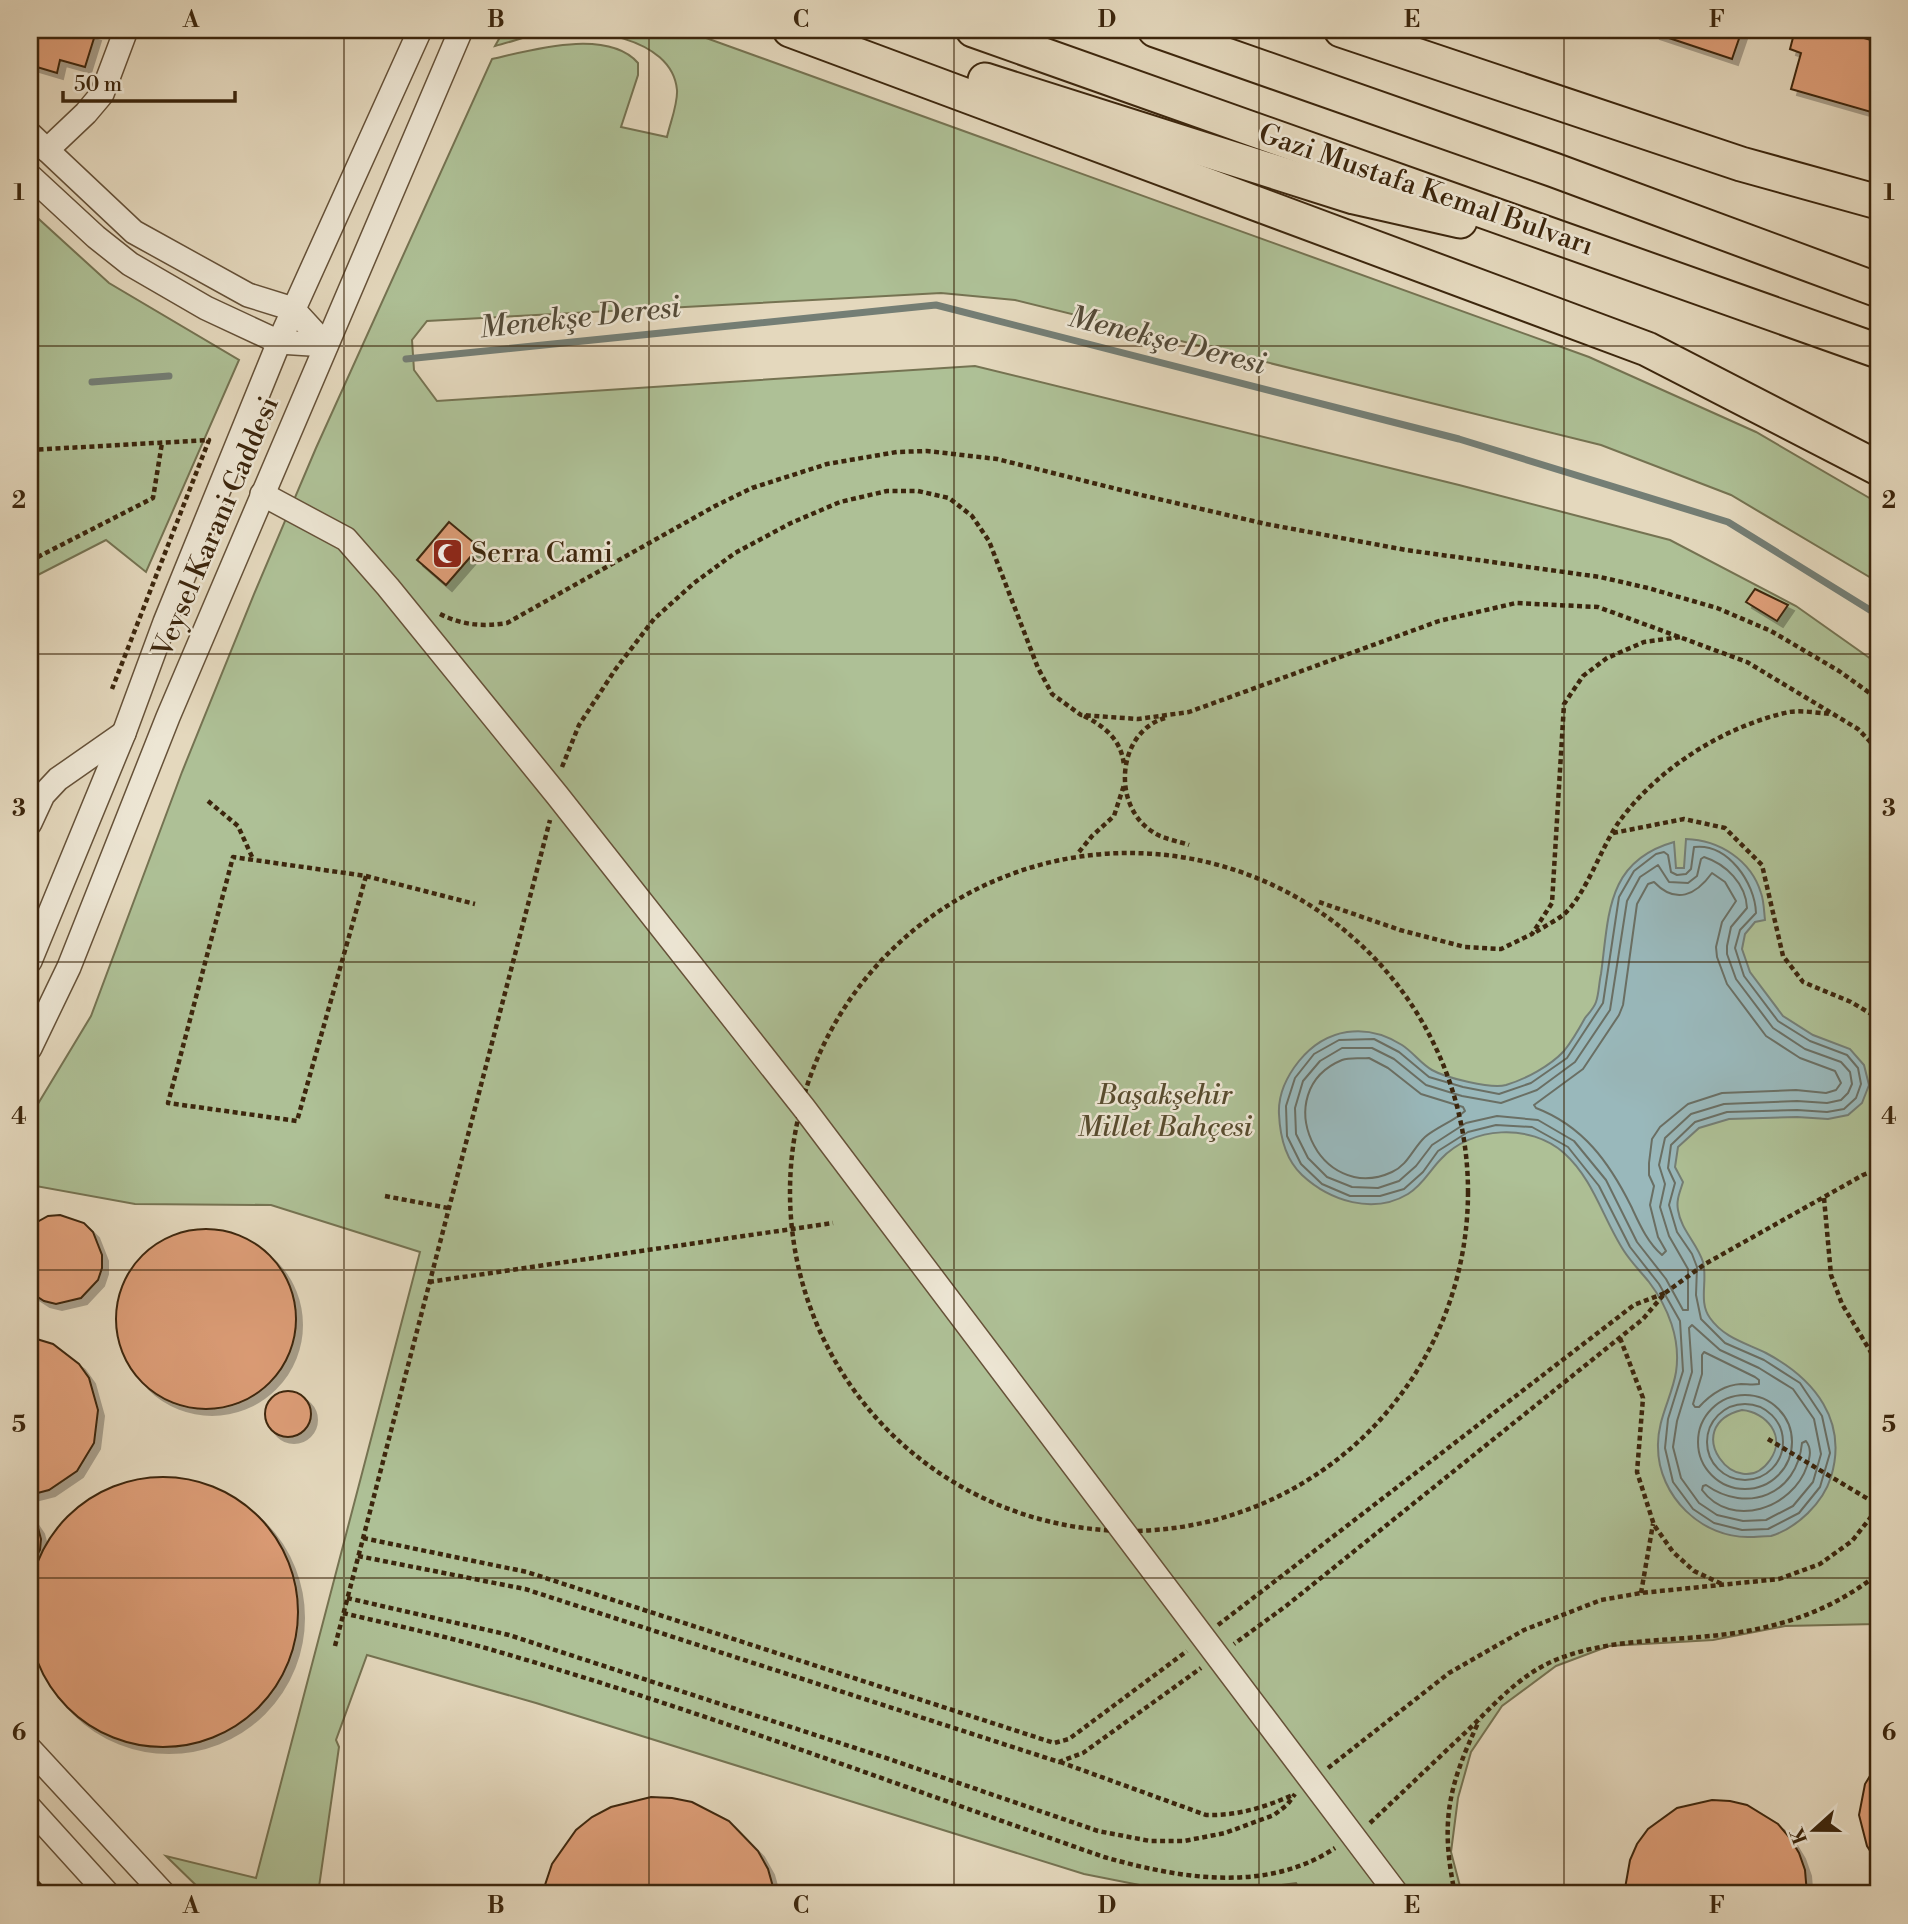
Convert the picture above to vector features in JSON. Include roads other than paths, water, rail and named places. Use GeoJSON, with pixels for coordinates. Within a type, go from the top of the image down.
{"type":"FeatureCollection","features":[{"type":"Feature","properties":{"kind":"highway"},"geometry":{"type":"LineString","coordinates":[[790,30],[1647,349],[1878,468]]}},
{"type":"Feature","properties":{"kind":"highway"},"geometry":{"type":"LineString","coordinates":[[827,30],[1354,197],[1612,256]]}},
{"type":"Feature","properties":{"kind":"highway","name":"Gazi Mustafa Kemal Bulvarı"},"geometry":{"type":"LineString","coordinates":[[973,30],[1878,351]]}},
{"type":"Feature","properties":{"kind":"highway"},"geometry":{"type":"LineString","coordinates":[[1155,30],[1554,170],[1878,290]]}},
{"type":"Feature","properties":{"kind":"highway"},"geometry":{"type":"LineString","coordinates":[[1340,30],[1741,164],[1878,202]]}},
{"type":"Feature","properties":{"kind":"highway"},"geometry":{"type":"LineString","coordinates":[[1741,164],[1878,224]]}},
{"type":"Feature","properties":{"kind":"street"},"geometry":{"type":"LineString","coordinates":[[47,150],[102,94],[126,30]]}},
{"type":"Feature","properties":{"kind":"street","name":"Veysel Karani Caddesi"},"geometry":{"type":"LineString","coordinates":[[30,961],[124,733],[165,622],[279,342],[420,30]]}},
{"type":"Feature","properties":{"kind":"street","name":"Veysel Karani Caddesi"},"geometry":{"type":"LineString","coordinates":[[30,1048],[69,967],[167,717],[461,30]]}},
{"type":"Feature","properties":{"kind":"street"},"geometry":{"type":"LineString","coordinates":[[30,134],[134,232],[248,295],[293,309],[326,345]]}},
{"type":"Feature","properties":{"kind":"street"},"geometry":{"type":"LineString","coordinates":[[30,176],[96,237],[130,264],[206,308],[279,342],[326,345]]}},
{"type":"Feature","properties":{"kind":"street"},"geometry":{"type":"LineString","coordinates":[[262,495],[346,539],[557,794],[804,1108],[1218,1656],[1304,1787],[1354,1836],[1397,1894]]}},
{"type":"Feature","properties":{"kind":"street"},"geometry":{"type":"LineString","coordinates":[[30,823],[43,794],[58,779],[124,733]]}},
{"type":"Feature","properties":{"kind":"street"},"geometry":{"type":"LineString","coordinates":[[30,1749],[164,1894]]}},
{"type":"Feature","properties":{"kind":"street"},"geometry":{"type":"LineString","coordinates":[[30,1808],[108,1894]]}},
{"type":"Feature","properties":{"kind":"water"},"geometry":{"type":"Polygon","coordinates":[[[1686,839],[1722,848],[1750,871],[1762,896],[1765,920],[1755,922],[1745,934],[1742,949],[1750,972],[1783,1016],[1813,1035],[1850,1049],[1864,1065],[1869,1085],[1862,1103],[1848,1115],[1828,1119],[1729,1119],[1699,1128],[1678,1147],[1675,1167],[1683,1182],[1678,1210],[1682,1224],[1703,1262],[1706,1312],[1716,1325],[1729,1335],[1784,1363],[1799,1375],[1813,1389],[1831,1420],[1835,1457],[1827,1487],[1815,1505],[1799,1521],[1771,1536],[1733,1536],[1716,1531],[1686,1511],[1666,1482],[1660,1465],[1658,1437],[1676,1372],[1677,1348],[1672,1324],[1656,1292],[1617,1239],[1583,1175],[1564,1153],[1550,1143],[1518,1133],[1485,1135],[1454,1148],[1408,1194],[1381,1204],[1366,1204],[1325,1192],[1302,1175],[1284,1147],[1281,1131],[1280,1100],[1287,1079],[1310,1050],[1334,1035],[1361,1031],[1375,1033],[1406,1048],[1432,1070],[1480,1084],[1506,1085],[1545,1067],[1564,1051],[1595,1004],[1610,911],[1623,877],[1635,862],[1674,842],[1676,868],[1684,868],[1686,839]],[[1742,1410],[1723,1419],[1714,1431],[1714,1445],[1720,1458],[1730,1469],[1743,1474],[1757,1472],[1775,1451],[1775,1434],[1771,1427],[1766,1420],[1742,1410]]]}},
{"type":"Feature","properties":{"kind":"waterway","name":"Menekşe Deresi"},"geometry":{"type":"LineString","coordinates":[[406,359],[936,305],[1459,439],[1728,522],[1878,615]]}},
{"type":"Feature","properties":{"kind":"waterway","name":"Menekşe Deresi"},"geometry":{"type":"LineString","coordinates":[[92,382],[169,376]]}},
{"type":"Feature","properties":{"kind":"place","name":"Serra Cami"},"geometry":{"type":"Point","coordinates":[448,553]}},
{"type":"Feature","properties":{"kind":"park label","name":"Başakşehir Millet Bahçesi"},"geometry":{"type":"Point","coordinates":[1165,1111]}}]}
